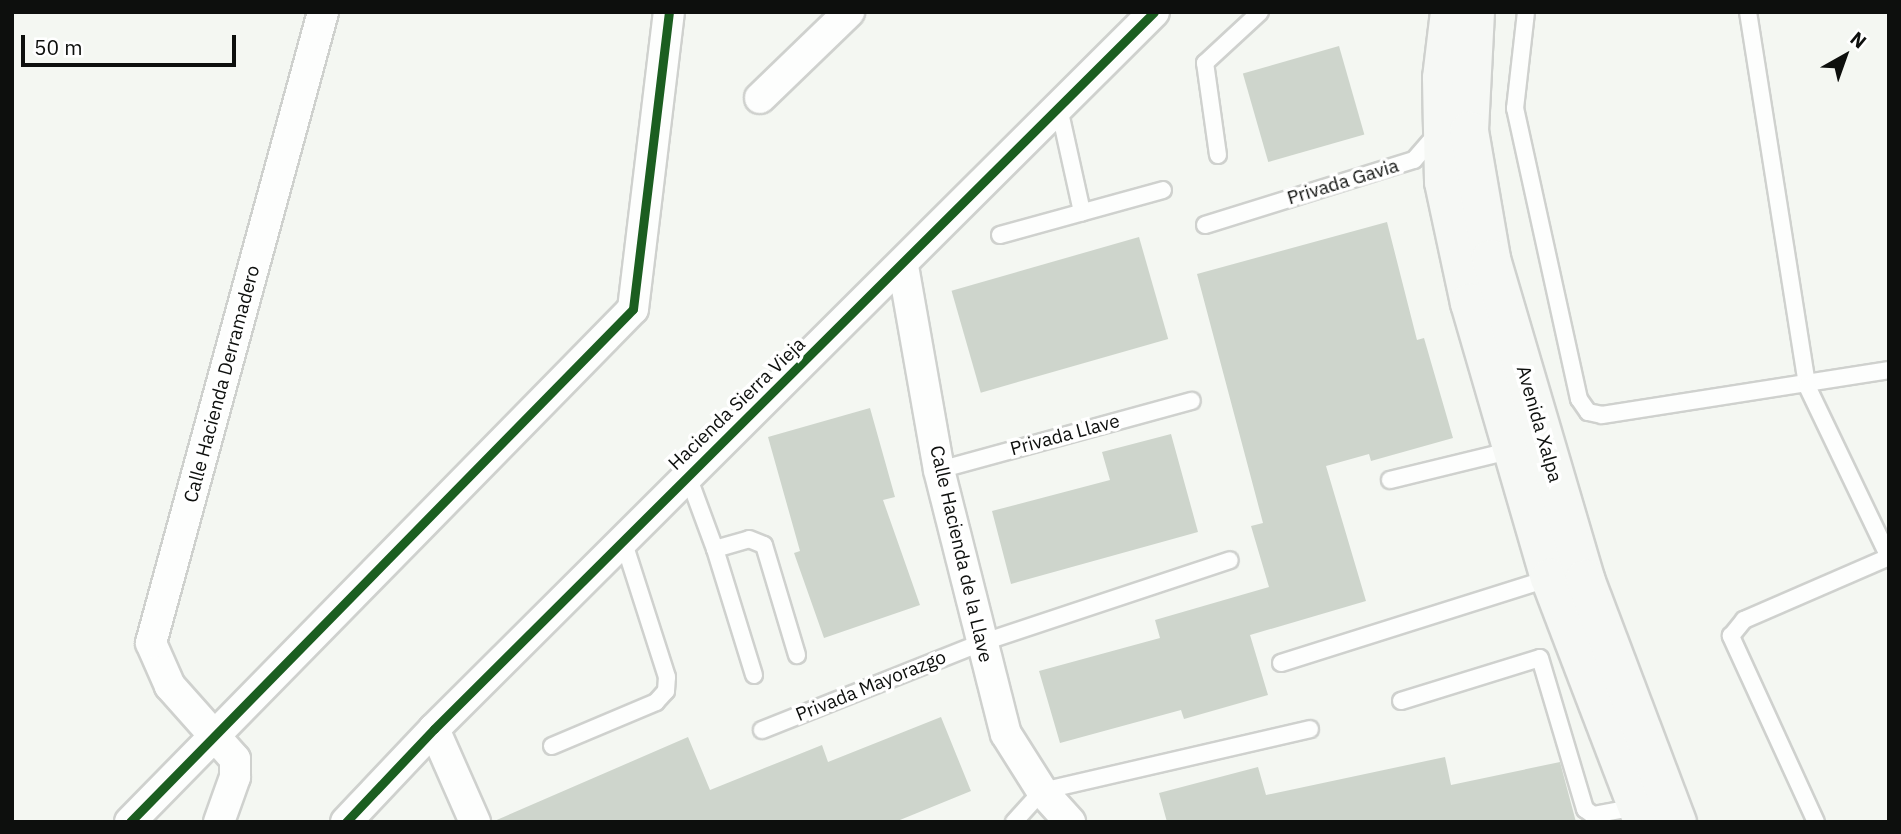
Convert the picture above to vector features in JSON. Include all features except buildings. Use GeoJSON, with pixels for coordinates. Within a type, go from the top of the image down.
{"type":"FeatureCollection","features":[{"type":"Feature","properties":{"kind":"main road","name":"Avenida Xalpa"},"geometry":{"type":"LineString","coordinates":[[1450,12],[1455,129]]}},
{"type":"Feature","properties":{"kind":"main road","name":"Avenida Xalpa"},"geometry":{"type":"LineString","coordinates":[[1475,12],[1444,182],[1470,303],[1527,446],[1566,573],[1656,812]]}},
{"type":"Feature","properties":{"kind":"street","name":"Calle Hacienda Derramadero"},"geometry":{"type":"LineString","coordinates":[[219,822],[236,768],[215,738],[170,685],[157,665],[151,643],[323,12]]}},
{"type":"Feature","properties":{"kind":"street"},"geometry":{"type":"LineString","coordinates":[[130,822],[633,309],[669,12]]}},
{"type":"Feature","properties":{"kind":"street"},"geometry":{"type":"LineString","coordinates":[[761,98],[849,12]]}},
{"type":"Feature","properties":{"kind":"street","name":"Hacienda Sierra Vieja"},"geometry":{"type":"LineString","coordinates":[[346,822],[434,729],[903,266],[1154,12]]}},
{"type":"Feature","properties":{"kind":"street","name":"Calle Hacienda de la Llave"},"geometry":{"type":"LineString","coordinates":[[903,266],[939,470],[1006,734],[1042,791],[1070,822]]}},
{"type":"Feature","properties":{"kind":"street"},"geometry":{"type":"LineString","coordinates":[[434,729],[475,822]]}},
{"type":"Feature","properties":{"kind":"lane"},"geometry":{"type":"LineString","coordinates":[[1218,155],[1205,63],[1260,12]]}},
{"type":"Feature","properties":{"kind":"lane"},"geometry":{"type":"LineString","coordinates":[[1526,12],[1516,108],[1579,399],[1588,412],[1602,415],[1807,386],[1889,370]]}},
{"type":"Feature","properties":{"kind":"lane"},"geometry":{"type":"LineString","coordinates":[[1748,12],[1807,386],[1889,557],[1744,620],[1731,636],[1816,822]]}},
{"type":"Feature","properties":{"kind":"lane"},"geometry":{"type":"LineString","coordinates":[[1059,108],[1082,212]]}},
{"type":"Feature","properties":{"kind":"lane","name":"Privada Gavia"},"geometry":{"type":"LineString","coordinates":[[1205,225],[1414,160],[1455,129]]}},
{"type":"Feature","properties":{"kind":"lane"},"geometry":{"type":"LineString","coordinates":[[1000,235],[1163,190]]}},
{"type":"Feature","properties":{"kind":"lane","name":"Privada Llave"},"geometry":{"type":"LineString","coordinates":[[939,470],[1192,401]]}},
{"type":"Feature","properties":{"kind":"lane"},"geometry":{"type":"LineString","coordinates":[[1390,480],[1527,446]]}},
{"type":"Feature","properties":{"kind":"lane"},"geometry":{"type":"LineString","coordinates":[[688,476],[715,549],[754,675]]}},
{"type":"Feature","properties":{"kind":"lane"},"geometry":{"type":"LineString","coordinates":[[715,549],[749,539],[764,545],[797,656]]}},
{"type":"Feature","properties":{"kind":"lane"},"geometry":{"type":"LineString","coordinates":[[552,746],[656,702],[666,691],[667,677],[623,540]]}},
{"type":"Feature","properties":{"kind":"lane","name":"Privada Mayorazgo"},"geometry":{"type":"LineString","coordinates":[[762,730],[981,643],[1230,560]]}},
{"type":"Feature","properties":{"kind":"lane"},"geometry":{"type":"LineString","coordinates":[[1281,663],[1566,573]]}},
{"type":"Feature","properties":{"kind":"lane"},"geometry":{"type":"LineString","coordinates":[[1401,701],[1540,658],[1585,809],[1593,815],[1656,812]]}},
{"type":"Feature","properties":{"kind":"lane"},"geometry":{"type":"LineString","coordinates":[[1014,822],[1042,791],[1310,729]]}},
{"type":"Feature","properties":{"kind":"cycle path"},"geometry":{"type":"LineString","coordinates":[[130,822],[633,309],[669,12]]}},
{"type":"Feature","properties":{"kind":"cycle path"},"geometry":{"type":"LineString","coordinates":[[346,822],[434,729],[1154,12]]}}]}
